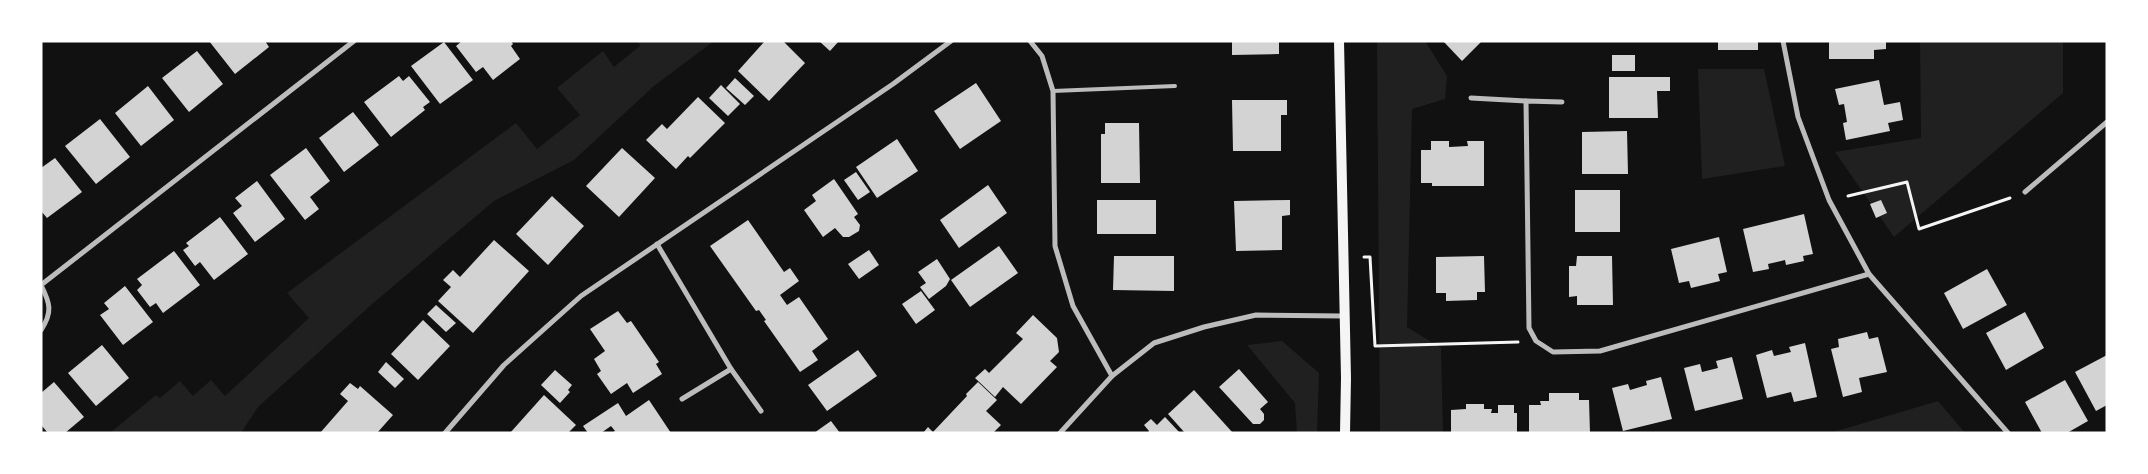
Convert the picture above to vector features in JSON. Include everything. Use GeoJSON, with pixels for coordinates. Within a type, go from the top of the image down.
{"type":"FeatureCollection","features":[{"type":"Feature","properties":{"kind":"main road"},"geometry":{"type":"LineString","coordinates":[[1339,41],[1345,433]]}},
{"type":"Feature","properties":{"kind":"street"},"geometry":{"type":"LineString","coordinates":[[41,330],[48,319],[50,301],[41,285],[354,41]]}},
{"type":"Feature","properties":{"kind":"street"},"geometry":{"type":"LineString","coordinates":[[446,433],[504,365],[581,296],[893,84],[951,41]]}},
{"type":"Feature","properties":{"kind":"street"},"geometry":{"type":"LineString","coordinates":[[1030,41],[1042,56],[1053,91],[1054,246],[1073,306],[1112,376]]}},
{"type":"Feature","properties":{"kind":"street"},"geometry":{"type":"LineString","coordinates":[[1783,41],[1798,117],[1829,200],[1869,274],[2008,433]]}},
{"type":"Feature","properties":{"kind":"street"},"geometry":{"type":"LineString","coordinates":[[1471,98],[1562,102]]}},
{"type":"Feature","properties":{"kind":"street"},"geometry":{"type":"LineString","coordinates":[[1526,101],[1529,328],[1536,341],[1553,352],[1600,351],[1869,274]]}},
{"type":"Feature","properties":{"kind":"street"},"geometry":{"type":"LineString","coordinates":[[2025,192],[2107,122]]}},
{"type":"Feature","properties":{"kind":"street"},"geometry":{"type":"LineString","coordinates":[[657,244],[731,368],[761,411]]}},
{"type":"Feature","properties":{"kind":"street"},"geometry":{"type":"LineString","coordinates":[[1060,433],[1112,376],[1154,343],[1204,327],[1256,315],[1343,316]]}},
{"type":"Feature","properties":{"kind":"street"},"geometry":{"type":"LineString","coordinates":[[682,399],[731,368]]}},
{"type":"Feature","properties":{"kind":"lane"},"geometry":{"type":"LineString","coordinates":[[1053,91],[1175,86]]}},
{"type":"Feature","properties":{"kind":"path"},"geometry":{"type":"LineString","coordinates":[[1829,200],[1908,182],[1919,229],[2025,192]]}},
{"type":"Feature","properties":{"kind":"path"},"geometry":{"type":"LineString","coordinates":[[1343,256],[1370,257],[1375,346],[1536,341]]}},
{"type":"Feature","properties":{"kind":"shaded area"},"geometry":{"type":"Polygon","coordinates":[[[638,41],[714,41],[654,86],[574,160],[494,201],[371,305],[258,407],[241,433],[110,433],[156,395],[160,398],[180,381],[193,396],[211,380],[225,396],[309,318],[287,293],[516,123],[537,149],[580,115],[557,88],[603,51],[614,67],[640,46],[638,41]]]}},
{"type":"Feature","properties":{"kind":"shaded area"},"geometry":{"type":"Polygon","coordinates":[[[1377,41],[1425,41],[1447,76],[1445,99],[1412,109],[1407,327],[1441,348],[1443,433],[1380,433],[1377,41]]]}},
{"type":"Feature","properties":{"kind":"shaded area"},"geometry":{"type":"Polygon","coordinates":[[[1920,41],[2063,41],[2063,93],[1894,237],[1835,152],[1921,138],[1920,41]]]}},
{"type":"Feature","properties":{"kind":"shaded area"},"geometry":{"type":"Polygon","coordinates":[[[1698,69],[1764,69],[1785,166],[1702,179],[1698,69]]]}},
{"type":"Feature","properties":{"kind":"shaded area"},"geometry":{"type":"Polygon","coordinates":[[[1282,341],[1319,373],[1317,433],[1297,433],[1295,403],[1247,345],[1282,341]]]}},
{"type":"Feature","properties":{"kind":"shaded area"},"geometry":{"type":"Polygon","coordinates":[[[1938,401],[1965,433],[1830,433],[1938,401]]]}},
{"type":"Feature","properties":{"kind":"building"},"geometry":{"type":"Polygon","coordinates":[[[209,41],[265,41],[269,47],[235,74],[209,41]]]}},
{"type":"Feature","properties":{"kind":"building"},"geometry":{"type":"Polygon","coordinates":[[[462,41],[511,41],[513,44],[511,46],[520,59],[493,80],[483,67],[476,72],[456,46],[462,41]]]}},
{"type":"Feature","properties":{"kind":"building"},"geometry":{"type":"Polygon","coordinates":[[[765,41],[783,41],[805,63],[769,101],[738,71],[765,41]]]}},
{"type":"Feature","properties":{"kind":"building"},"geometry":{"type":"Polygon","coordinates":[[[819,41],[839,41],[830,51],[819,41]]]}},
{"type":"Feature","properties":{"kind":"building"},"geometry":{"type":"Polygon","coordinates":[[[1232,41],[1279,41],[1279,54],[1232,55],[1232,41]]]}},
{"type":"Feature","properties":{"kind":"building"},"geometry":{"type":"Polygon","coordinates":[[[1443,41],[1482,41],[1462,61],[1443,41]]]}},
{"type":"Feature","properties":{"kind":"building"},"geometry":{"type":"Polygon","coordinates":[[[1718,41],[1758,41],[1758,50],[1718,50],[1718,41]]]}},
{"type":"Feature","properties":{"kind":"building"},"geometry":{"type":"Polygon","coordinates":[[[1886,41],[1886,49],[1874,50],[1874,59],[1829,59],[1829,42],[1886,41]]]}},
{"type":"Feature","properties":{"kind":"building"},"geometry":{"type":"Polygon","coordinates":[[[444,42],[473,80],[440,104],[411,66],[444,42]]]}},
{"type":"Feature","properties":{"kind":"building"},"geometry":{"type":"Polygon","coordinates":[[[197,51],[223,84],[189,112],[162,78],[197,51]]]}},
{"type":"Feature","properties":{"kind":"building"},"geometry":{"type":"Polygon","coordinates":[[[1612,55],[1635,55],[1635,71],[1612,71],[1612,55]]]}},
{"type":"Feature","properties":{"kind":"building"},"geometry":{"type":"Polygon","coordinates":[[[399,76],[403,81],[409,76],[430,102],[423,107],[425,110],[391,137],[364,102],[399,76]]]}},
{"type":"Feature","properties":{"kind":"building"},"geometry":{"type":"Polygon","coordinates":[[[1609,77],[1670,77],[1670,91],[1657,91],[1658,118],[1609,118],[1609,77]]]}},
{"type":"Feature","properties":{"kind":"building"},"geometry":{"type":"Polygon","coordinates":[[[735,78],[754,96],[745,105],[726,88],[735,78]]]}},
{"type":"Feature","properties":{"kind":"building"},"geometry":{"type":"Polygon","coordinates":[[[1879,80],[1884,105],[1900,102],[1903,120],[1888,123],[1890,131],[1846,140],[1843,123],[1847,122],[1844,104],[1839,105],[1835,89],[1879,80]]]}},
{"type":"Feature","properties":{"kind":"building"},"geometry":{"type":"Polygon","coordinates":[[[976,83],[1001,121],[960,149],[934,111],[976,83]]]}},
{"type":"Feature","properties":{"kind":"building"},"geometry":{"type":"Polygon","coordinates":[[[721,85],[740,104],[728,116],[709,98],[721,85]]]}},
{"type":"Feature","properties":{"kind":"building"},"geometry":{"type":"Polygon","coordinates":[[[148,86],[174,120],[141,146],[115,113],[148,86]]]}},
{"type":"Feature","properties":{"kind":"building"},"geometry":{"type":"Polygon","coordinates":[[[698,97],[725,123],[690,158],[688,156],[676,169],[646,140],[662,124],[667,129],[698,97]]]}},
{"type":"Feature","properties":{"kind":"building"},"geometry":{"type":"Polygon","coordinates":[[[1232,100],[1287,100],[1287,115],[1281,115],[1281,151],[1233,151],[1232,100]]]}},
{"type":"Feature","properties":{"kind":"building"},"geometry":{"type":"Polygon","coordinates":[[[353,112],[379,145],[344,172],[319,138],[353,112]]]}},
{"type":"Feature","properties":{"kind":"building"},"geometry":{"type":"Polygon","coordinates":[[[100,119],[130,157],[96,184],[65,146],[100,119]]]}},
{"type":"Feature","properties":{"kind":"building"},"geometry":{"type":"Polygon","coordinates":[[[1105,123],[1139,123],[1140,183],[1101,183],[1101,134],[1105,134],[1105,123]]]}},
{"type":"Feature","properties":{"kind":"building"},"geometry":{"type":"Polygon","coordinates":[[[1627,131],[1628,174],[1582,174],[1582,132],[1627,131]]]}},
{"type":"Feature","properties":{"kind":"building"},"geometry":{"type":"Polygon","coordinates":[[[897,139],[918,171],[877,198],[856,167],[897,139]]]}},
{"type":"Feature","properties":{"kind":"building"},"geometry":{"type":"Polygon","coordinates":[[[1431,141],[1449,141],[1449,147],[1468,146],[1467,141],[1484,141],[1484,186],[1432,186],[1432,183],[1421,183],[1421,150],[1431,150],[1431,141]]]}},
{"type":"Feature","properties":{"kind":"building"},"geometry":{"type":"Polygon","coordinates":[[[306,148],[330,181],[310,197],[319,209],[305,220],[270,175],[306,148]]]}},
{"type":"Feature","properties":{"kind":"building"},"geometry":{"type":"Polygon","coordinates":[[[622,148],[655,178],[619,217],[586,186],[622,148]]]}},
{"type":"Feature","properties":{"kind":"building"},"geometry":{"type":"Polygon","coordinates":[[[55,158],[82,192],[47,218],[41,211],[41,168],[55,158]]]}},
{"type":"Feature","properties":{"kind":"building"},"geometry":{"type":"Polygon","coordinates":[[[856,172],[870,192],[858,200],[844,180],[856,172]]]}},
{"type":"Feature","properties":{"kind":"building"},"geometry":{"type":"Polygon","coordinates":[[[834,179],[858,214],[854,217],[860,225],[859,231],[849,237],[843,237],[835,228],[823,237],[804,210],[816,201],[812,195],[834,179]]]}},
{"type":"Feature","properties":{"kind":"building"},"geometry":{"type":"Polygon","coordinates":[[[257,181],[285,219],[255,242],[233,213],[242,206],[235,198],[257,181]]]}},
{"type":"Feature","properties":{"kind":"building"},"geometry":{"type":"Polygon","coordinates":[[[988,185],[1007,213],[959,248],[940,220],[988,185]]]}},
{"type":"Feature","properties":{"kind":"building"},"geometry":{"type":"Polygon","coordinates":[[[1575,190],[1620,190],[1620,232],[1575,232],[1575,190]]]}},
{"type":"Feature","properties":{"kind":"building"},"geometry":{"type":"Polygon","coordinates":[[[552,196],[584,226],[548,265],[516,234],[552,196]]]}},
{"type":"Feature","properties":{"kind":"building"},"geometry":{"type":"Polygon","coordinates":[[[1097,200],[1156,200],[1156,234],[1097,234],[1097,200]]]}},
{"type":"Feature","properties":{"kind":"building"},"geometry":{"type":"Polygon","coordinates":[[[1290,200],[1290,215],[1282,216],[1282,250],[1236,251],[1234,201],[1290,200]]]}},
{"type":"Feature","properties":{"kind":"building"},"geometry":{"type":"Polygon","coordinates":[[[1881,200],[1887,213],[1876,218],[1870,204],[1881,200]]]}},
{"type":"Feature","properties":{"kind":"building"},"geometry":{"type":"Polygon","coordinates":[[[1804,214],[1813,254],[1803,256],[1804,261],[1786,265],[1785,260],[1768,264],[1769,269],[1753,272],[1743,229],[1804,214]]]}},
{"type":"Feature","properties":{"kind":"building"},"geometry":{"type":"Polygon","coordinates":[[[220,217],[248,254],[214,280],[200,262],[195,266],[183,250],[189,246],[186,243],[220,217]]]}},
{"type":"Feature","properties":{"kind":"building"},"geometry":{"type":"Polygon","coordinates":[[[748,220],[784,272],[790,268],[799,281],[780,295],[787,305],[799,297],[828,339],[812,351],[818,360],[800,372],[764,321],[766,320],[759,310],[756,311],[710,246],[748,220]]]}},
{"type":"Feature","properties":{"kind":"building"},"geometry":{"type":"Polygon","coordinates":[[[1719,237],[1727,272],[1718,274],[1720,281],[1691,288],[1689,281],[1679,283],[1671,249],[1719,237]]]}},
{"type":"Feature","properties":{"kind":"building"},"geometry":{"type":"Polygon","coordinates":[[[494,240],[529,271],[473,333],[438,301],[451,287],[443,280],[453,270],[460,277],[494,240]]]}},
{"type":"Feature","properties":{"kind":"building"},"geometry":{"type":"Polygon","coordinates":[[[999,246],[1018,273],[970,307],[951,280],[999,246]]]}},
{"type":"Feature","properties":{"kind":"building"},"geometry":{"type":"Polygon","coordinates":[[[869,250],[879,265],[859,279],[848,264],[869,250]]]}},
{"type":"Feature","properties":{"kind":"building"},"geometry":{"type":"Polygon","coordinates":[[[174,251],[200,285],[163,313],[156,303],[150,307],[137,290],[142,285],[137,279],[174,251]]]}},
{"type":"Feature","properties":{"kind":"building"},"geometry":{"type":"Polygon","coordinates":[[[1114,256],[1174,256],[1174,291],[1113,290],[1114,256]]]}},
{"type":"Feature","properties":{"kind":"building"},"geometry":{"type":"Polygon","coordinates":[[[1484,256],[1485,292],[1477,292],[1477,300],[1446,301],[1446,293],[1436,293],[1436,257],[1484,256]]]}},
{"type":"Feature","properties":{"kind":"building"},"geometry":{"type":"Polygon","coordinates":[[[1577,256],[1612,256],[1613,305],[1577,305],[1577,296],[1569,297],[1569,266],[1576,266],[1577,256]]]}},
{"type":"Feature","properties":{"kind":"building"},"geometry":{"type":"Polygon","coordinates":[[[937,259],[950,279],[946,286],[929,299],[920,287],[926,283],[918,272],[937,259]]]}},
{"type":"Feature","properties":{"kind":"building"},"geometry":{"type":"Polygon","coordinates":[[[1987,269],[2007,305],[1963,329],[1944,293],[1987,269]]]}},
{"type":"Feature","properties":{"kind":"building"},"geometry":{"type":"Polygon","coordinates":[[[125,286],[153,322],[123,345],[100,315],[109,309],[104,303],[125,286]]]}},
{"type":"Feature","properties":{"kind":"building"},"geometry":{"type":"Polygon","coordinates":[[[921,291],[935,310],[916,324],[902,304],[921,291]]]}},
{"type":"Feature","properties":{"kind":"building"},"geometry":{"type":"Polygon","coordinates":[[[436,305],[456,323],[446,332],[427,314],[436,305]]]}},
{"type":"Feature","properties":{"kind":"building"},"geometry":{"type":"Polygon","coordinates":[[[618,311],[627,323],[631,321],[659,362],[656,364],[662,374],[633,393],[627,383],[611,394],[597,374],[601,371],[594,359],[605,351],[590,329],[618,311]]]}},
{"type":"Feature","properties":{"kind":"building"},"geometry":{"type":"Polygon","coordinates":[[[2025,312],[2044,348],[2006,370],[1986,333],[2025,312]]]}},
{"type":"Feature","properties":{"kind":"building"},"geometry":{"type":"Polygon","coordinates":[[[1033,315],[1057,338],[1059,352],[1050,361],[1057,367],[1021,404],[1003,387],[995,397],[975,378],[985,369],[989,373],[1023,339],[1016,333],[1033,315]]]}},
{"type":"Feature","properties":{"kind":"building"},"geometry":{"type":"Polygon","coordinates":[[[423,320],[450,346],[418,380],[391,354],[423,320]]]}},
{"type":"Feature","properties":{"kind":"building"},"geometry":{"type":"Polygon","coordinates":[[[1867,332],[1869,339],[1878,337],[1887,372],[1859,378],[1862,392],[1843,397],[1831,349],[1839,347],[1838,339],[1867,332]]]}},
{"type":"Feature","properties":{"kind":"building"},"geometry":{"type":"Polygon","coordinates":[[[1805,343],[1817,397],[1794,402],[1791,392],[1767,398],[1756,355],[1772,350],[1774,356],[1791,352],[1789,347],[1805,343]]]}},
{"type":"Feature","properties":{"kind":"building"},"geometry":{"type":"Polygon","coordinates":[[[102,345],[129,378],[96,406],[68,373],[102,345]]]}},
{"type":"Feature","properties":{"kind":"building"},"geometry":{"type":"Polygon","coordinates":[[[858,350],[877,376],[827,411],[808,385],[858,350]]]}},
{"type":"Feature","properties":{"kind":"building"},"geometry":{"type":"Polygon","coordinates":[[[2107,355],[2107,405],[2096,411],[2075,372],[2107,355]]]}},
{"type":"Feature","properties":{"kind":"building"},"geometry":{"type":"Polygon","coordinates":[[[1732,357],[1743,399],[1695,411],[1684,368],[1700,364],[1702,372],[1718,368],[1716,361],[1732,357]]]}},
{"type":"Feature","properties":{"kind":"building"},"geometry":{"type":"Polygon","coordinates":[[[386,362],[404,379],[395,388],[378,372],[386,362]]]}},
{"type":"Feature","properties":{"kind":"building"},"geometry":{"type":"Polygon","coordinates":[[[1239,369],[1268,402],[1260,409],[1264,414],[1264,420],[1260,424],[1253,424],[1219,387],[1239,369]]]}},
{"type":"Feature","properties":{"kind":"building"},"geometry":{"type":"Polygon","coordinates":[[[555,370],[572,385],[568,390],[570,392],[560,403],[541,385],[555,370]]]}},
{"type":"Feature","properties":{"kind":"building"},"geometry":{"type":"Polygon","coordinates":[[[1661,377],[1672,419],[1623,431],[1612,388],[1628,384],[1630,390],[1647,385],[1646,381],[1661,377]]]}},
{"type":"Feature","properties":{"kind":"building"},"geometry":{"type":"Polygon","coordinates":[[[2065,380],[2088,421],[2067,433],[2042,433],[2025,402],[2065,380]]]}},
{"type":"Feature","properties":{"kind":"building"},"geometry":{"type":"Polygon","coordinates":[[[54,382],[84,417],[65,433],[48,433],[41,425],[41,393],[54,382]]]}},
{"type":"Feature","properties":{"kind":"building"},"geometry":{"type":"Polygon","coordinates":[[[978,382],[997,400],[986,411],[1001,425],[993,433],[923,433],[928,427],[933,432],[978,382]]]}},
{"type":"Feature","properties":{"kind":"building"},"geometry":{"type":"Polygon","coordinates":[[[350,383],[358,389],[360,386],[393,415],[377,433],[320,433],[348,401],[340,394],[350,383]]]}},
{"type":"Feature","properties":{"kind":"building"},"geometry":{"type":"Polygon","coordinates":[[[1194,390],[1233,433],[1185,433],[1168,414],[1194,390]]]}},
{"type":"Feature","properties":{"kind":"building"},"geometry":{"type":"Polygon","coordinates":[[[1549,393],[1579,393],[1579,400],[1589,400],[1590,433],[1529,433],[1529,405],[1541,405],[1540,401],[1549,401],[1549,393]]]}},
{"type":"Feature","properties":{"kind":"building"},"geometry":{"type":"Polygon","coordinates":[[[544,395],[576,425],[568,433],[510,433],[544,395]]]}},
{"type":"Feature","properties":{"kind":"building"},"geometry":{"type":"Polygon","coordinates":[[[649,400],[671,433],[612,433],[615,431],[611,426],[601,433],[588,433],[583,426],[618,403],[626,416],[649,400]]]}},
{"type":"Feature","properties":{"kind":"building"},"geometry":{"type":"Polygon","coordinates":[[[1466,404],[1484,404],[1484,409],[1492,409],[1491,413],[1498,413],[1498,405],[1514,405],[1514,413],[1517,413],[1517,433],[1451,433],[1451,410],[1466,409],[1466,404]]]}},
{"type":"Feature","properties":{"kind":"building"},"geometry":{"type":"Polygon","coordinates":[[[1165,417],[1180,433],[1148,433],[1149,431],[1144,425],[1151,419],[1157,425],[1165,417]]]}},
{"type":"Feature","properties":{"kind":"building"},"geometry":{"type":"Polygon","coordinates":[[[831,421],[840,433],[814,433],[831,421]]]}}]}
